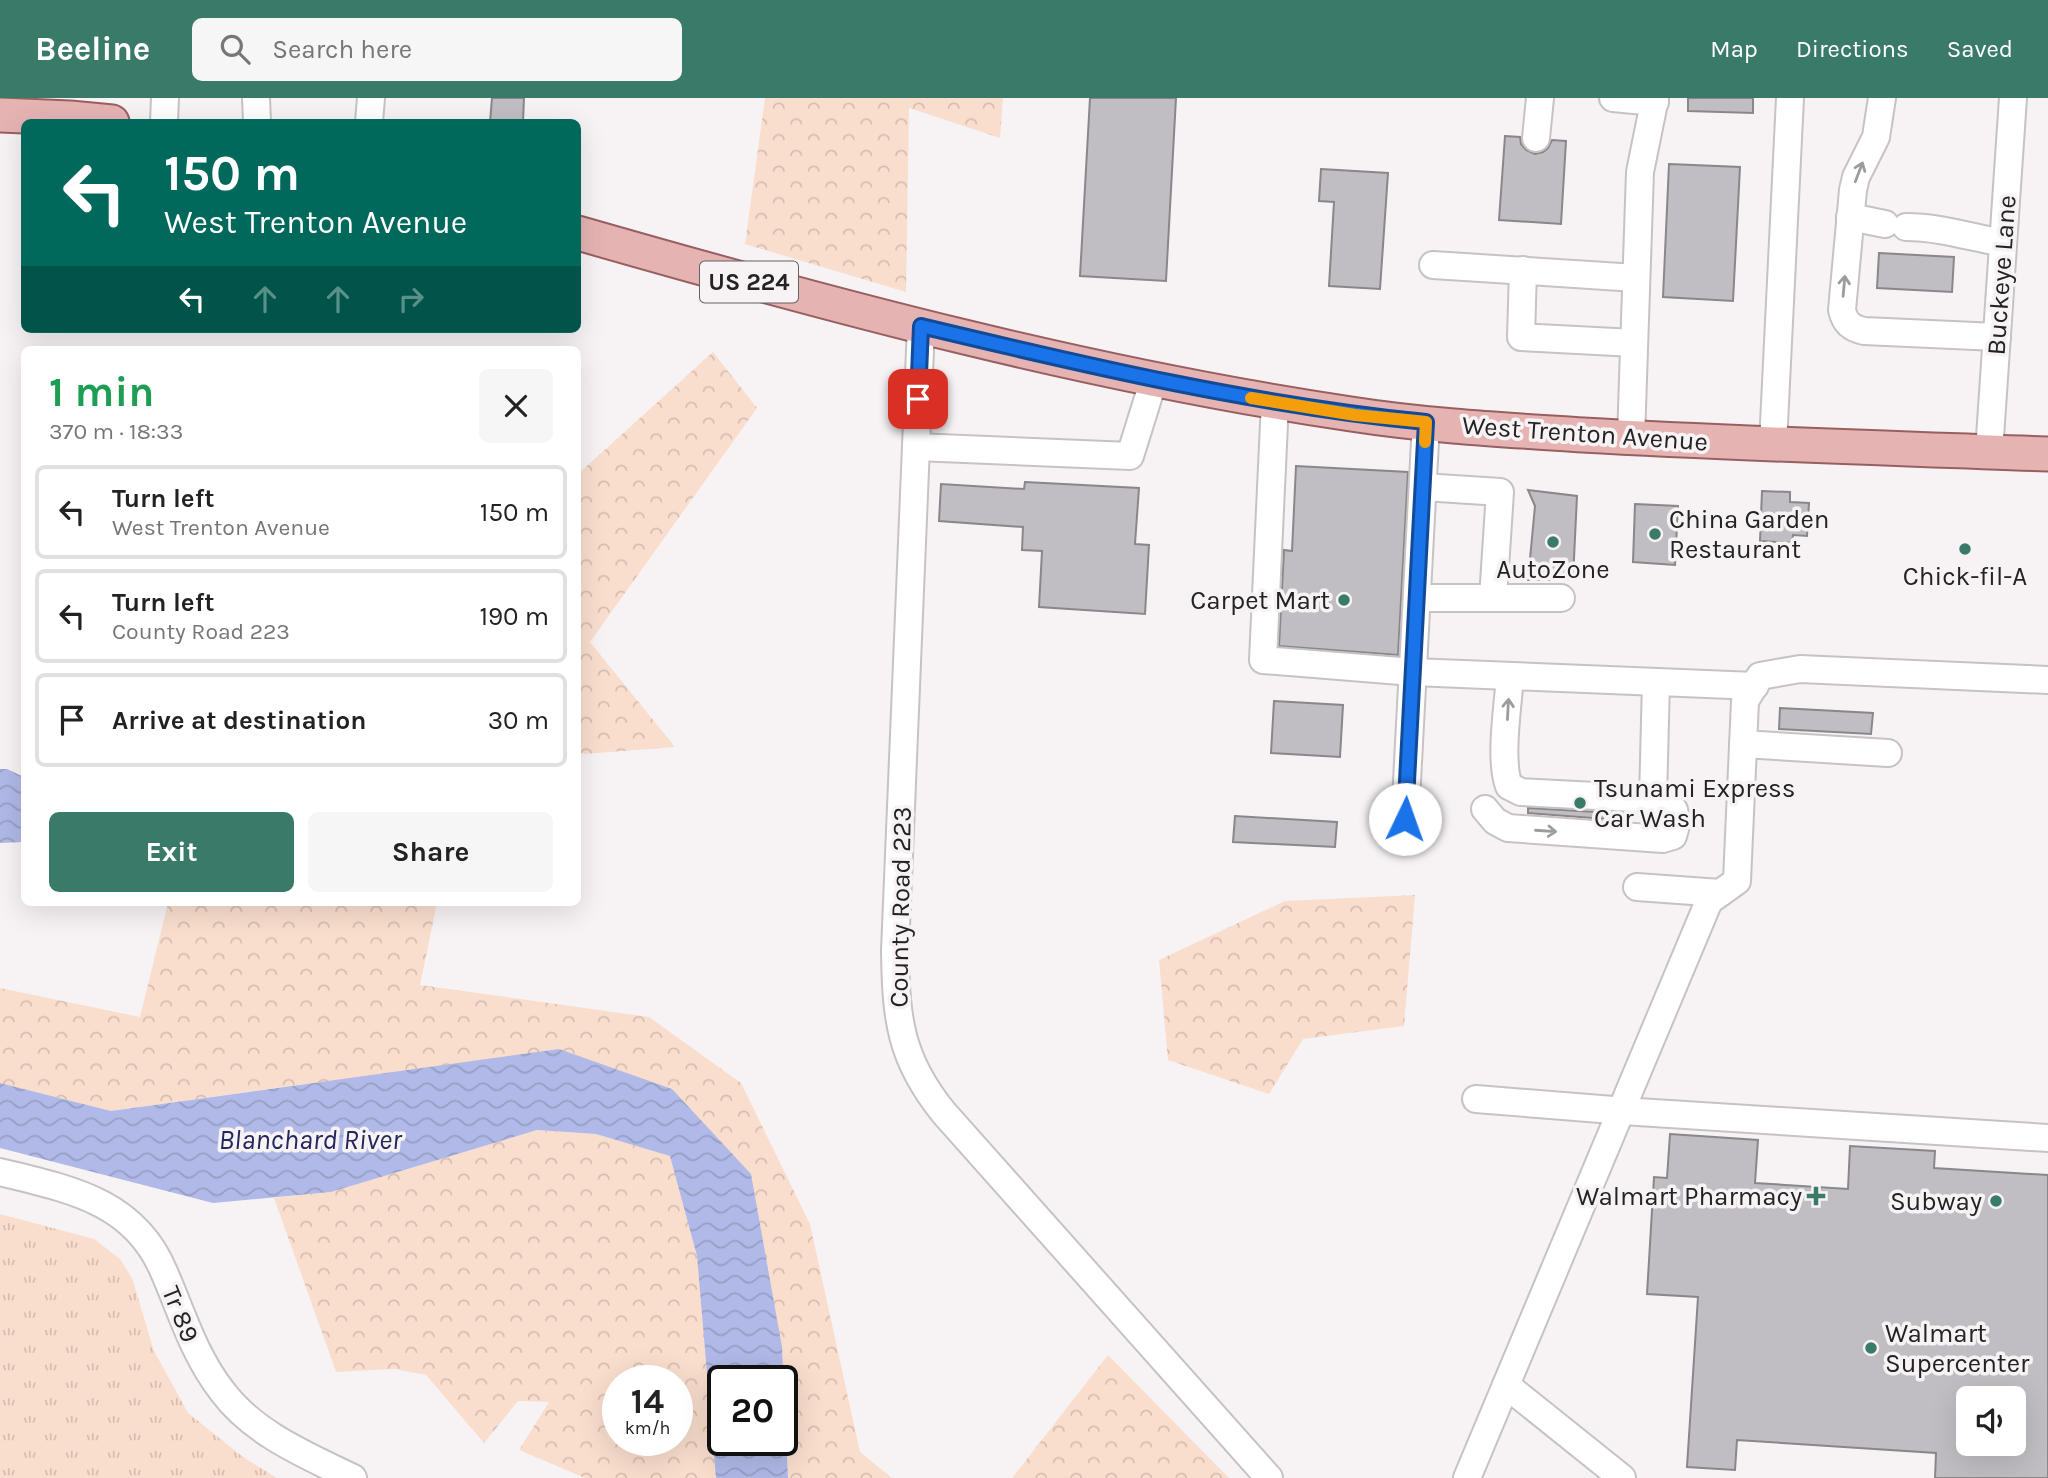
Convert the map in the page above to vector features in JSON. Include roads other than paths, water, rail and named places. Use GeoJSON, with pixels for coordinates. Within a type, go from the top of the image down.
{"type":"FeatureCollection","features":[{"type":"Feature","properties":{"kind":"main road"},"geometry":{"type":"LineString","coordinates":[[0,116],[70,108],[103,119]]}},
{"type":"Feature","properties":{"kind":"main road","name":"US 224"},"geometry":{"type":"LineString","coordinates":[[581,234],[798,296],[921,326]]}},
{"type":"Feature","properties":{"kind":"main road","name":"West Trenton Avenue"},"geometry":{"type":"LineString","coordinates":[[921,326],[1154,379],[1355,415],[1503,430],[1631,438],[2048,454]]}},
{"type":"Feature","properties":{"kind":"street"},"geometry":{"type":"LineString","coordinates":[[164,119],[165,98]]}},
{"type":"Feature","properties":{"kind":"street"},"geometry":{"type":"LineString","coordinates":[[256,98],[257,119]]}},
{"type":"Feature","properties":{"kind":"street"},"geometry":{"type":"LineString","coordinates":[[369,119],[371,98]]}},
{"type":"Feature","properties":{"kind":"street"},"geometry":{"type":"LineString","coordinates":[[1536,138],[1540,98]]}},
{"type":"Feature","properties":{"kind":"street"},"geometry":{"type":"LineString","coordinates":[[1612,98],[1655,100],[1640,172],[1631,438]]}},
{"type":"Feature","properties":{"kind":"street"},"geometry":{"type":"LineString","coordinates":[[1773,444],[1790,98]]}},
{"type":"Feature","properties":{"kind":"street"},"geometry":{"type":"LineString","coordinates":[[1882,98],[1875,137],[1856,177],[1842,310],[1844,318],[1854,329],[1997,337]]}},
{"type":"Feature","properties":{"kind":"street","name":"Buckeye Lane"},"geometry":{"type":"LineString","coordinates":[[1989,452],[2012,98]]}},
{"type":"Feature","properties":{"kind":"street"},"geometry":{"type":"LineString","coordinates":[[1850,217],[1896,225],[1933,227],[1961,236],[2003,243]]}},
{"type":"Feature","properties":{"kind":"street"},"geometry":{"type":"LineString","coordinates":[[1433,265],[1636,278]]}},
{"type":"Feature","properties":{"kind":"street"},"geometry":{"type":"LineString","coordinates":[[1523,270],[1521,337],[1634,343]]}},
{"type":"Feature","properties":{"kind":"street","name":"County Road 223"},"geometry":{"type":"LineString","coordinates":[[921,326],[895,951],[896,992],[905,1044],[920,1081],[944,1113],[1269,1478]]}},
{"type":"Feature","properties":{"kind":"street"},"geometry":{"type":"LineString","coordinates":[[916,447],[1130,456],[1154,379]]}},
{"type":"Feature","properties":{"kind":"street"},"geometry":{"type":"LineString","coordinates":[[1275,402],[1263,660],[1413,672],[1755,685]]}},
{"type":"Feature","properties":{"kind":"street"},"geometry":{"type":"LineString","coordinates":[[1405,819],[1426,422]]}},
{"type":"Feature","properties":{"kind":"street"},"geometry":{"type":"LineString","coordinates":[[1423,487],[1500,492],[1493,598]]}},
{"type":"Feature","properties":{"kind":"street"},"geometry":{"type":"LineString","coordinates":[[1418,598],[1561,598]]}},
{"type":"Feature","properties":{"kind":"street"},"geometry":{"type":"LineString","coordinates":[[1467,1478],[1709,901],[1737,881],[1745,701],[1760,676],[1800,668],[2048,680]]}},
{"type":"Feature","properties":{"kind":"street"},"geometry":{"type":"LineString","coordinates":[[1485,809],[1495,821],[1508,828],[1663,839],[1673,836],[1678,822],[1674,810],[1653,799],[1521,792],[1510,786],[1505,775],[1505,760],[1510,676]]}},
{"type":"Feature","properties":{"kind":"street"},"geometry":{"type":"LineString","coordinates":[[1653,799],[1657,682]]}},
{"type":"Feature","properties":{"kind":"street"},"geometry":{"type":"LineString","coordinates":[[1742,744],[1888,753]]}},
{"type":"Feature","properties":{"kind":"street"},"geometry":{"type":"LineString","coordinates":[[1637,887],[1720,893]]}},
{"type":"Feature","properties":{"kind":"street"},"geometry":{"type":"LineString","coordinates":[[1476,1099],[2048,1138]]}},
{"type":"Feature","properties":{"kind":"street","name":"Tr 89"},"geometry":{"type":"LineString","coordinates":[[0,1172],[81,1194],[109,1206],[124,1217],[141,1232],[163,1268],[193,1346],[222,1391],[261,1429],[353,1478]]}},
{"type":"Feature","properties":{"kind":"street"},"geometry":{"type":"LineString","coordinates":[[1506,1385],[1622,1478]]}},
{"type":"Feature","properties":{"kind":"water"},"geometry":{"type":"Polygon","coordinates":[[[0,769],[7,769],[21,776],[21,842],[0,843],[0,769]]]}},
{"type":"Feature","properties":{"kind":"water","name":"Blanchard River"},"geometry":{"type":"Polygon","coordinates":[[[559,1049],[672,1089],[751,1174],[782,1347],[783,1365],[707,1365],[707,1373],[697,1256],[670,1156],[596,1134],[537,1130],[331,1192],[213,1203],[0,1148],[0,1083],[111,1111],[559,1049]]]}},
{"type":"Feature","properties":{"kind":"water","name":"Blanchard River"},"geometry":{"type":"Polygon","coordinates":[[[714,1456],[787,1456],[788,1478],[716,1478],[714,1456]]]}},
{"type":"Feature","properties":{"kind":"place","name":"China Garden Restaurant"},"geometry":{"type":"Point","coordinates":[1655,534]}},
{"type":"Feature","properties":{"kind":"place","name":"AutoZone"},"geometry":{"type":"Point","coordinates":[1553,542]}},
{"type":"Feature","properties":{"kind":"place","name":"Chick-fil-A"},"geometry":{"type":"Point","coordinates":[1965,549]}},
{"type":"Feature","properties":{"kind":"place","name":"Carpet Mart"},"geometry":{"type":"Point","coordinates":[1344,600]}},
{"type":"Feature","properties":{"kind":"place","name":"Tsunami Express Car Wash"},"geometry":{"type":"Point","coordinates":[1580,803]}},
{"type":"Feature","properties":{"kind":"place","name":"Walmart Pharmacy"},"geometry":{"type":"Point","coordinates":[1816,1196]}},
{"type":"Feature","properties":{"kind":"place","name":"Subway"},"geometry":{"type":"Point","coordinates":[1996,1201]}},
{"type":"Feature","properties":{"kind":"place","name":"Walmart Supercenter"},"geometry":{"type":"Point","coordinates":[1871,1348]}}]}
